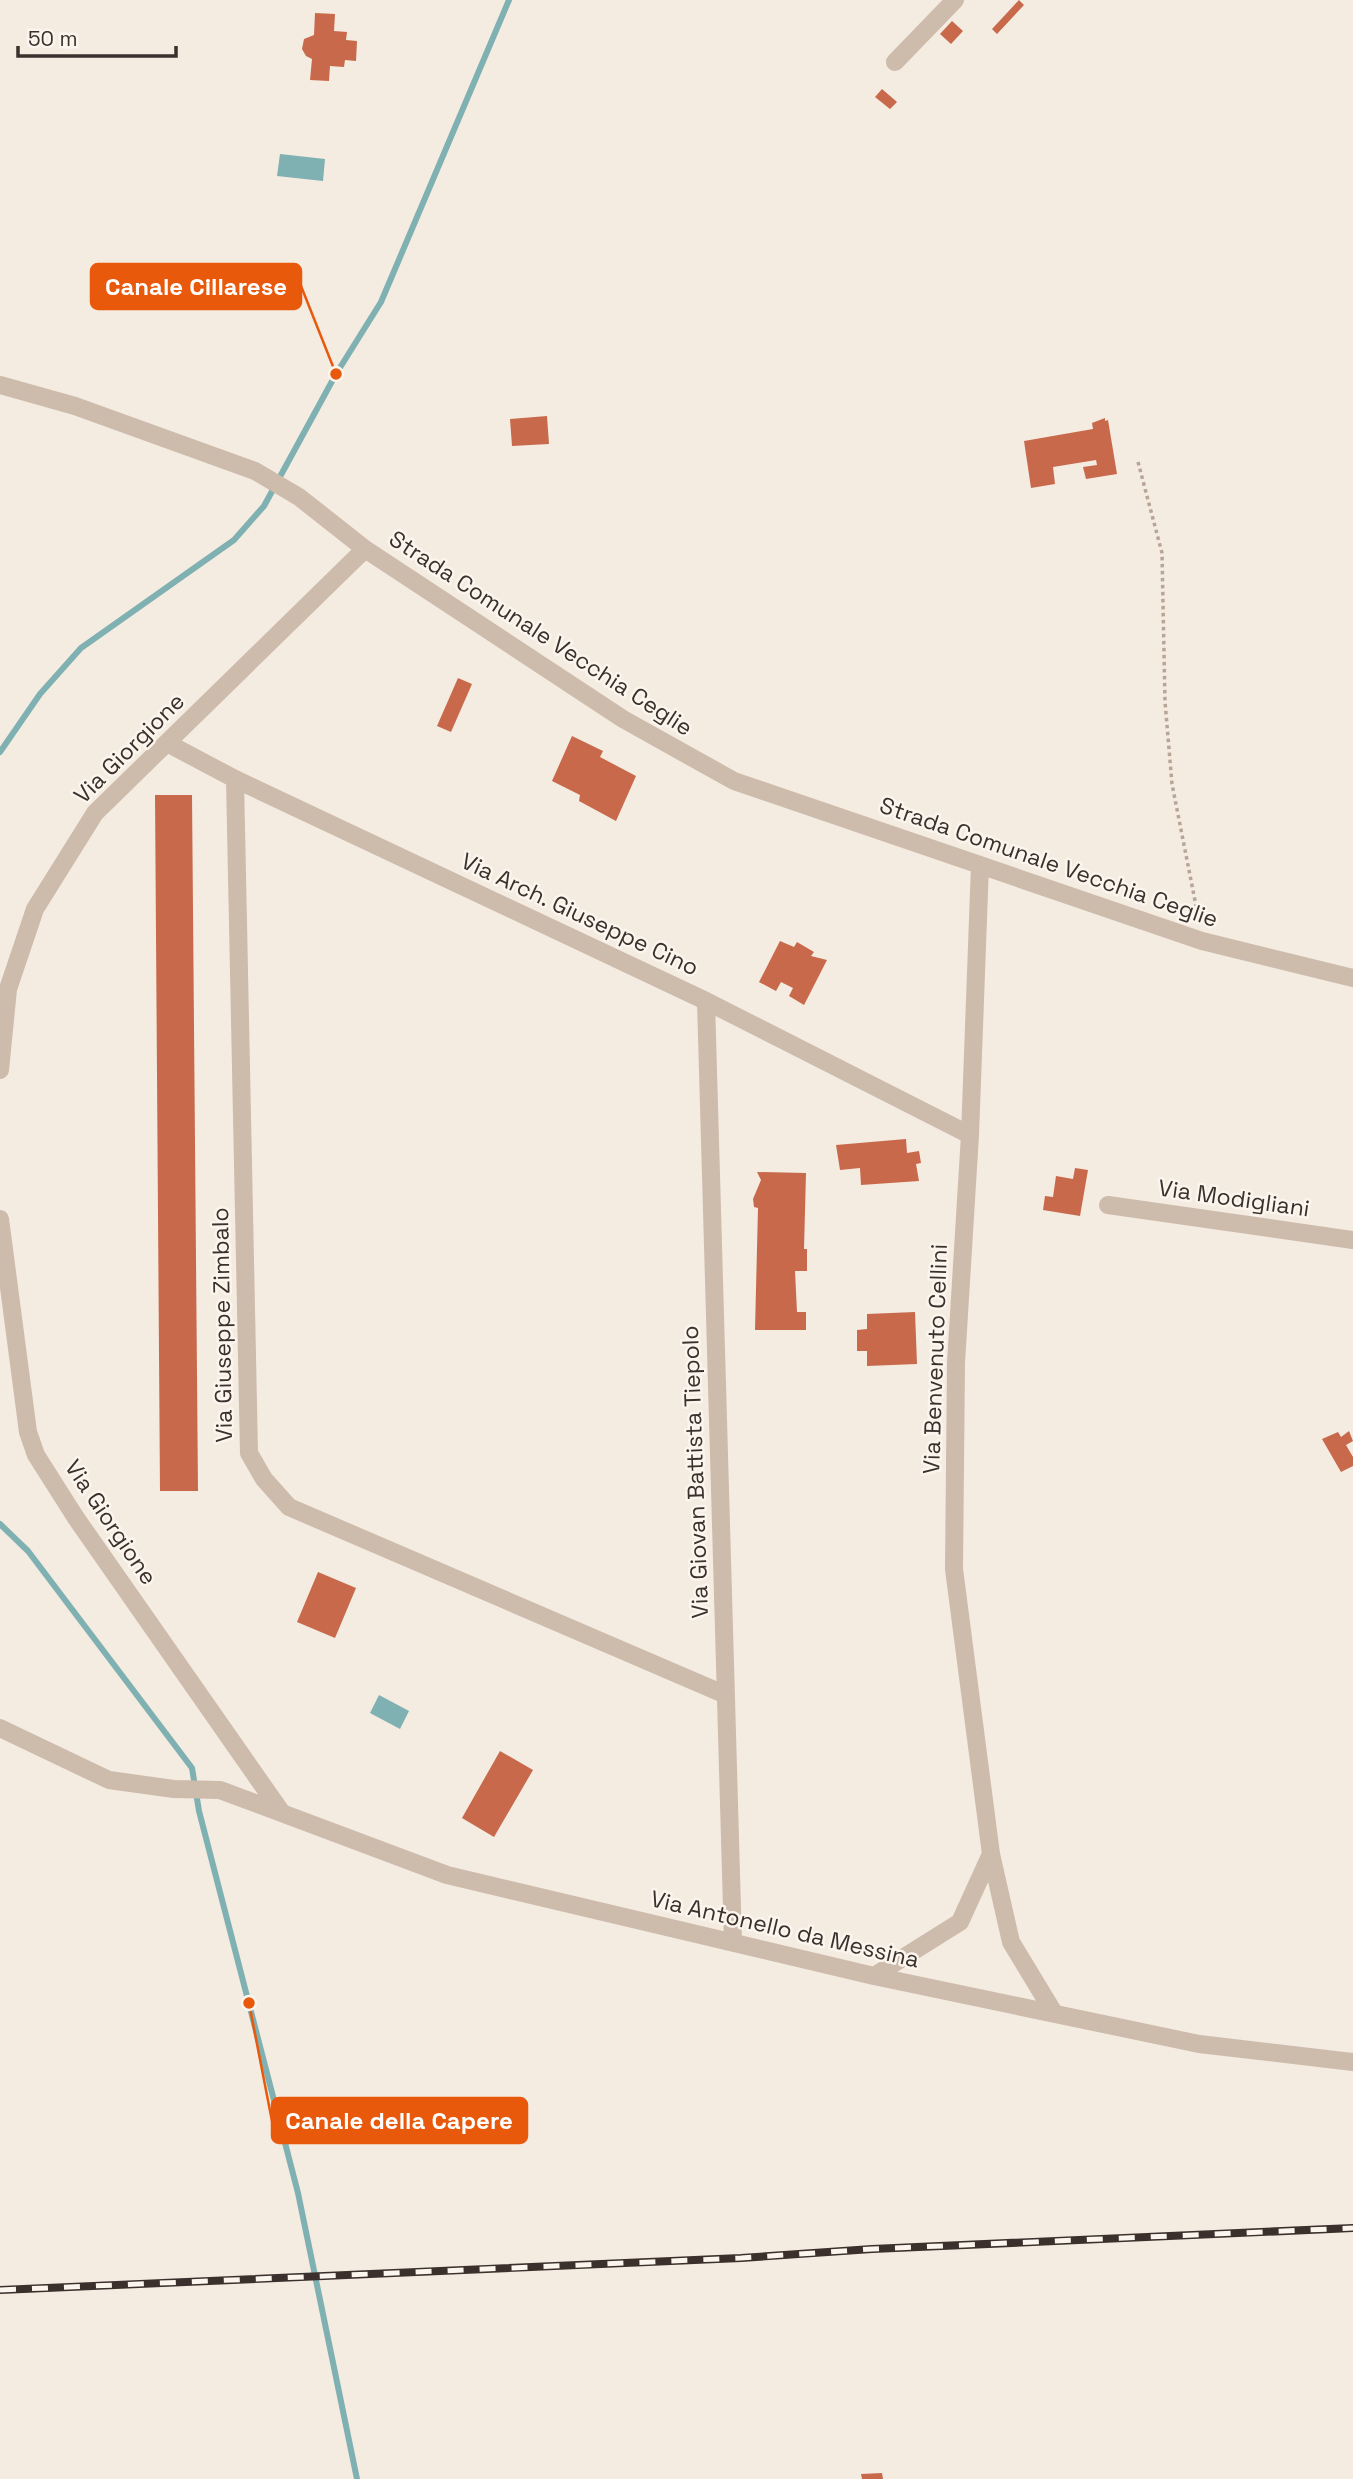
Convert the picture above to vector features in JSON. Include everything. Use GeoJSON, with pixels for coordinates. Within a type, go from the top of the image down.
{"type":"FeatureCollection","features":[{"type":"Feature","properties":{"kind":"street"},"geometry":{"type":"LineString","coordinates":[[895,62],[955,0]]}},
{"type":"Feature","properties":{"kind":"street","name":"Strada Comunale Vecchia Ceglie"},"geometry":{"type":"LineString","coordinates":[[0,385],[75,406],[255,471],[299,498],[365,549],[623,719],[734,781],[1202,941],[1353,978]]}},
{"type":"Feature","properties":{"kind":"street","name":"Via Giorgione"},"geometry":{"type":"LineString","coordinates":[[0,1070],[8,989],[35,909],[94,813],[365,549]]}},
{"type":"Feature","properties":{"kind":"street","name":"Via Arch. Giuseppe Cino"},"geometry":{"type":"LineString","coordinates":[[167,743],[234,779],[705,1000],[970,1135]]}},
{"type":"Feature","properties":{"kind":"street","name":"Via Giuseppe Zimbalo"},"geometry":{"type":"LineString","coordinates":[[234,779],[249,1453],[264,1479],[289,1507],[726,1695]]}},
{"type":"Feature","properties":{"kind":"street","name":"Via Benvenuto Cellini"},"geometry":{"type":"LineString","coordinates":[[980,865],[970,1135],[956,1363],[954,1569],[991,1854],[1011,1942],[1054,2013]]}},
{"type":"Feature","properties":{"kind":"street","name":"Via Giovan Battista Tiepolo"},"geometry":{"type":"LineString","coordinates":[[705,1000],[733,1943]]}},
{"type":"Feature","properties":{"kind":"street","name":"Via Modigliani"},"geometry":{"type":"LineString","coordinates":[[1108,1205],[1353,1240]]}},
{"type":"Feature","properties":{"kind":"street","name":"Via Giorgione"},"geometry":{"type":"LineString","coordinates":[[0,1219],[28,1432],[36,1455],[76,1518],[282,1813]]}},
{"type":"Feature","properties":{"kind":"street","name":"Via Antonello da Messina"},"geometry":{"type":"LineString","coordinates":[[0,1728],[109,1780],[174,1789],[220,1790],[447,1875],[874,1976],[1199,2044],[1353,2062]]}},
{"type":"Feature","properties":{"kind":"street"},"geometry":{"type":"LineString","coordinates":[[874,1976],[960,1922],[991,1854]]}},
{"type":"Feature","properties":{"kind":"path"},"geometry":{"type":"LineString","coordinates":[[1138,462],[1162,553],[1164,690],[1172,784],[1202,941]]}},
{"type":"Feature","properties":{"kind":"water"},"geometry":{"type":"Polygon","coordinates":[[[280,154],[325,159],[323,181],[277,176],[280,154]]]}},
{"type":"Feature","properties":{"kind":"water"},"geometry":{"type":"Polygon","coordinates":[[[379,1695],[409,1711],[400,1729],[370,1713],[379,1695]]]}},
{"type":"Feature","properties":{"kind":"building"},"geometry":{"type":"Polygon","coordinates":[[[1019,0],[1024,5],[997,34],[992,29],[1019,0]]]}},
{"type":"Feature","properties":{"kind":"building"},"geometry":{"type":"Polygon","coordinates":[[[315,13],[335,14],[334,31],[347,32],[346,40],[357,41],[356,61],[345,60],[344,67],[330,66],[329,81],[310,80],[312,59],[306,56],[302,49],[304,39],[314,35],[315,13]]]}},
{"type":"Feature","properties":{"kind":"building"},"geometry":{"type":"Polygon","coordinates":[[[952,21],[963,31],[951,44],[940,34],[952,21]]]}},
{"type":"Feature","properties":{"kind":"building"},"geometry":{"type":"Polygon","coordinates":[[[882,89],[897,102],[890,109],[875,97],[882,89]]]}},
{"type":"Feature","properties":{"kind":"building"},"geometry":{"type":"Polygon","coordinates":[[[547,416],[549,444],[512,446],[510,419],[547,416]]]}},
{"type":"Feature","properties":{"kind":"building"},"geometry":{"type":"Polygon","coordinates":[[[1105,418],[1105,421],[1108,420],[1117,474],[1086,479],[1083,467],[1097,465],[1096,460],[1053,467],[1055,484],[1031,488],[1024,441],[1093,429],[1092,423],[1105,418]]]}},
{"type":"Feature","properties":{"kind":"building"},"geometry":{"type":"Polygon","coordinates":[[[458,678],[472,684],[451,732],[437,726],[458,678]]]}},
{"type":"Feature","properties":{"kind":"building"},"geometry":{"type":"Polygon","coordinates":[[[572,736],[603,751],[600,757],[636,776],[616,821],[579,801],[580,795],[552,781],[572,736]]]}},
{"type":"Feature","properties":{"kind":"building"},"geometry":{"type":"Polygon","coordinates":[[[155,795],[192,795],[198,1491],[160,1491],[155,795]]]}},
{"type":"Feature","properties":{"kind":"building"},"geometry":{"type":"Polygon","coordinates":[[[780,941],[794,947],[797,942],[814,952],[811,956],[827,960],[804,1005],[789,996],[793,988],[781,982],[776,991],[759,982],[780,941]]]}},
{"type":"Feature","properties":{"kind":"building"},"geometry":{"type":"Polygon","coordinates":[[[906,1139],[907,1153],[919,1151],[921,1163],[916,1164],[919,1181],[861,1185],[860,1168],[840,1170],[836,1145],[906,1139]]]}},
{"type":"Feature","properties":{"kind":"building"},"geometry":{"type":"Polygon","coordinates":[[[1075,1168],[1088,1170],[1080,1216],[1043,1210],[1045,1196],[1053,1197],[1056,1176],[1073,1179],[1075,1168]]]}},
{"type":"Feature","properties":{"kind":"building"},"geometry":{"type":"Polygon","coordinates":[[[757,1172],[806,1173],[804,1249],[807,1249],[807,1271],[795,1271],[797,1312],[806,1312],[806,1330],[755,1330],[758,1208],[754,1207],[753,1199],[761,1180],[757,1172]]]}},
{"type":"Feature","properties":{"kind":"building"},"geometry":{"type":"Polygon","coordinates":[[[915,1312],[917,1364],[867,1366],[867,1351],[857,1351],[857,1330],[867,1329],[867,1314],[915,1312]]]}},
{"type":"Feature","properties":{"kind":"building"},"geometry":{"type":"Polygon","coordinates":[[[1349,1431],[1353,1441],[1346,1445],[1353,1457],[1353,1466],[1341,1472],[1322,1439],[1338,1432],[1341,1437],[1349,1431]]]}},
{"type":"Feature","properties":{"kind":"building"},"geometry":{"type":"Polygon","coordinates":[[[318,1572],[356,1588],[335,1638],[297,1622],[318,1572]]]}},
{"type":"Feature","properties":{"kind":"building"},"geometry":{"type":"Polygon","coordinates":[[[500,1751],[533,1770],[494,1837],[462,1818],[500,1751]]]}},
{"type":"Feature","properties":{"kind":"building"},"geometry":{"type":"Polygon","coordinates":[[[882,2473],[883,2479],[862,2479],[861,2474],[882,2473]]]}},
{"type":"Feature","properties":{"kind":"waterway"},"geometry":{"type":"LineString","coordinates":[[0,752],[40,694],[81,648],[234,540],[264,506],[336,374],[381,302],[509,0]]}},
{"type":"Feature","properties":{"kind":"waterway"},"geometry":{"type":"LineString","coordinates":[[0,1524],[28,1551],[192,1768],[199,1811],[298,2193],[357,2479]]}},
{"type":"Feature","properties":{"kind":"railway"},"geometry":{"type":"LineString","coordinates":[[0,2290],[1353,2228]]}},
{"type":"Feature","properties":{"kind":"place","name":"Canale Cillarese"},"geometry":{"type":"Point","coordinates":[336,374]}},
{"type":"Feature","properties":{"kind":"place","name":"Canale della Capere"},"geometry":{"type":"Point","coordinates":[249,2003]}}]}
